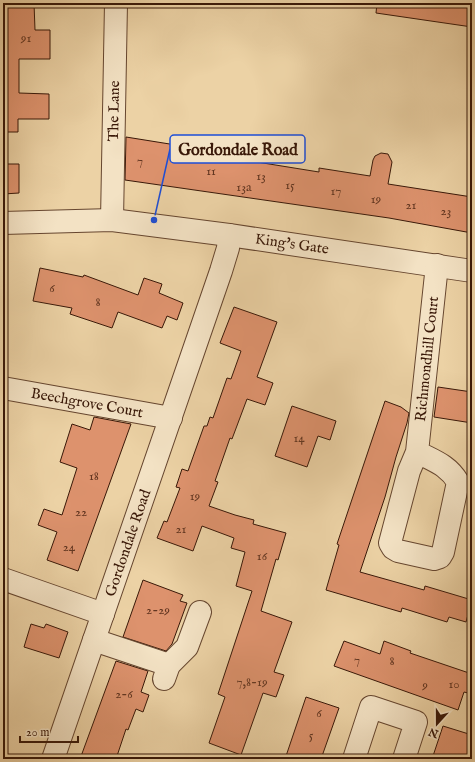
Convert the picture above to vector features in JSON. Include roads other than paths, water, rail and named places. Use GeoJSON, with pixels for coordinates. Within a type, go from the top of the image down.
{"type":"FeatureCollection","features":[{"type":"Feature","properties":{"kind":"street","name":"The Lane"},"geometry":{"type":"LineString","coordinates":[[112,220],[116,3]]}},
{"type":"Feature","properties":{"kind":"street","name":"King's Gate"},"geometry":{"type":"LineString","coordinates":[[3,223],[112,220],[230,234],[472,271]]}},
{"type":"Feature","properties":{"kind":"street","name":"Gordondale Road"},"geometry":{"type":"LineString","coordinates":[[53,759],[221,271],[228,248],[230,234]]}},
{"type":"Feature","properties":{"kind":"street","name":"Richmondhill Court"},"geometry":{"type":"LineString","coordinates":[[417,452],[446,467],[458,482],[443,552],[440,557],[434,559],[398,551],[393,548],[390,543],[409,471],[417,452],[438,265]]}},
{"type":"Feature","properties":{"kind":"street","name":"Beechgrove Court"},"geometry":{"type":"LineString","coordinates":[[3,388],[171,418]]}},
{"type":"Feature","properties":{"kind":"street"},"geometry":{"type":"LineString","coordinates":[[4,584],[103,614]]}},
{"type":"Feature","properties":{"kind":"street"},"geometry":{"type":"LineString","coordinates":[[94,640],[166,672],[187,647],[200,612]]}},
{"type":"Feature","properties":{"kind":"street"},"geometry":{"type":"LineString","coordinates":[[354,759],[371,707],[416,722],[404,759]]}},
{"type":"Feature","properties":{"kind":"place","name":"Gordondale Road"},"geometry":{"type":"Point","coordinates":[154,220]}}]}
